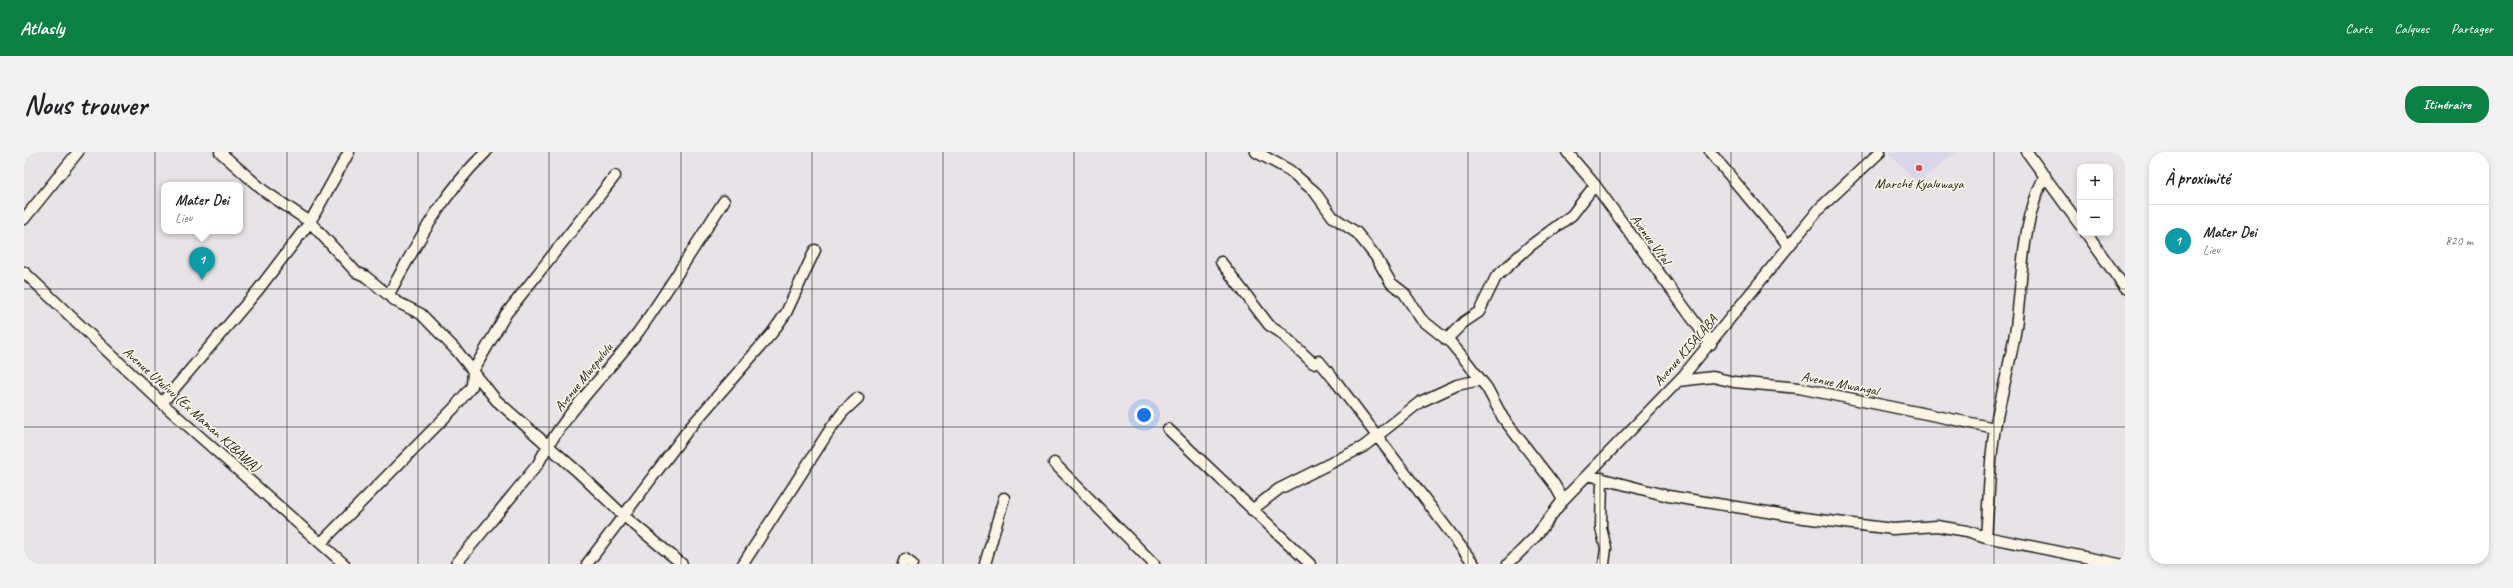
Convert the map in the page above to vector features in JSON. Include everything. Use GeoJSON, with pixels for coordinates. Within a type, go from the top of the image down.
{"type":"FeatureCollection","features":[{"type":"Feature","properties":{"kind":"street"},"geometry":{"type":"LineString","coordinates":[[24,219],[78,152]]}},
{"type":"Feature","properties":{"kind":"street"},"geometry":{"type":"LineString","coordinates":[[220,152],[264,191],[310,222],[356,272],[389,294],[397,302],[421,314],[444,336],[496,400],[624,516],[682,564]]}},
{"type":"Feature","properties":{"kind":"street"},"geometry":{"type":"LineString","coordinates":[[162,403],[258,290],[310,222],[349,152]]}},
{"type":"Feature","properties":{"kind":"street"},"geometry":{"type":"LineString","coordinates":[[389,294],[422,233],[442,202],[470,167],[486,152]]}},
{"type":"Feature","properties":{"kind":"street"},"geometry":{"type":"LineString","coordinates":[[1256,152],[1289,170],[1314,191],[1333,218],[1357,233],[1376,257],[1391,283],[1404,293],[1421,319],[1446,340],[1480,380],[1503,418],[1554,484],[1562,500]]}},
{"type":"Feature","properties":{"kind":"street","name":"Avenue Vital"},"geometry":{"type":"LineString","coordinates":[[1567,152],[1595,185],[1711,344]]}},
{"type":"Feature","properties":{"kind":"street"},"geometry":{"type":"LineString","coordinates":[[1710,152],[1789,246]]}},
{"type":"Feature","properties":{"kind":"street","name":"Avenue KISALABA"},"geometry":{"type":"LineString","coordinates":[[1508,564],[1536,536],[1562,500],[1678,381],[1711,344],[1820,208],[1880,152]]}},
{"type":"Feature","properties":{"kind":"street"},"geometry":{"type":"LineString","coordinates":[[2027,152],[2077,221]]}},
{"type":"Feature","properties":{"kind":"street"},"geometry":{"type":"LineString","coordinates":[[321,543],[454,408],[472,386],[473,371],[506,314],[615,176]]}},
{"type":"Feature","properties":{"kind":"street"},"geometry":{"type":"LineString","coordinates":[[1986,538],[1996,428],[2016,324],[2024,239],[2032,218],[2035,197],[2045,176]]}},
{"type":"Feature","properties":{"kind":"street"},"geometry":{"type":"LineString","coordinates":[[1446,340],[1464,322],[1478,312],[1496,277],[1530,246],[1572,215],[1595,185]]}},
{"type":"Feature","properties":{"kind":"street","name":"Avenue Mwepululu"},"geometry":{"type":"LineString","coordinates":[[456,564],[538,464],[548,446],[639,331],[724,201]]}},
{"type":"Feature","properties":{"kind":"street"},"geometry":{"type":"LineString","coordinates":[[2088,236],[2125,288]]}},
{"type":"Feature","properties":{"kind":"street"},"geometry":{"type":"LineString","coordinates":[[587,564],[688,430],[772,333],[786,313],[815,250]]}},
{"type":"Feature","properties":{"kind":"street"},"geometry":{"type":"LineString","coordinates":[[1221,262],[1269,325],[1280,332],[1313,363],[1319,361],[1378,434],[1474,564]]}},
{"type":"Feature","properties":{"kind":"street","name":"Avenue Utulivu (Ex Maman KIBAWA)"},"geometry":{"type":"LineString","coordinates":[[24,272],[162,403],[344,564]]}},
{"type":"Feature","properties":{"kind":"street","name":"Avenue Mwangal"},"geometry":{"type":"LineString","coordinates":[[1678,381],[1713,377],[1734,382],[1798,388],[1996,428]]}},
{"type":"Feature","properties":{"kind":"street"},"geometry":{"type":"LineString","coordinates":[[1252,510],[1279,489],[1352,453],[1420,402],[1457,385],[1480,380]]}},
{"type":"Feature","properties":{"kind":"street"},"geometry":{"type":"LineString","coordinates":[[743,564],[831,428],[858,398]]}},
{"type":"Feature","properties":{"kind":"street"},"geometry":{"type":"LineString","coordinates":[[1168,429],[1252,510],[1280,532],[1310,564]]}},
{"type":"Feature","properties":{"kind":"street"},"geometry":{"type":"LineString","coordinates":[[1054,463],[1154,564]]}},
{"type":"Feature","properties":{"kind":"street"},"geometry":{"type":"LineString","coordinates":[[1588,475],[1668,496],[1804,518],[1893,529],[1937,526],[1967,531],[1986,538],[2119,564]]}},
{"type":"Feature","properties":{"kind":"street"},"geometry":{"type":"LineString","coordinates":[[1602,478],[1601,528],[1606,548],[1604,564]]}},
{"type":"Feature","properties":{"kind":"street"},"geometry":{"type":"LineString","coordinates":[[985,564],[1004,498]]}},
{"type":"Feature","properties":{"kind":"street"},"geometry":{"type":"LineString","coordinates":[[903,564],[905,559],[912,564]]}},
{"type":"Feature","properties":{"kind":"shaded area","name":"Marché Kyaluwaya"},"geometry":{"type":"Polygon","coordinates":[[[1888,152],[1956,152],[1917,183],[1888,152]]]}},
{"type":"Feature","properties":{"kind":"place","name":"Marché Kyaluwaya"},"geometry":{"type":"Point","coordinates":[1919,168]}},
{"type":"Feature","properties":{"kind":"place","name":"Mater Dei"},"geometry":{"type":"Point","coordinates":[202,280]}}]}
